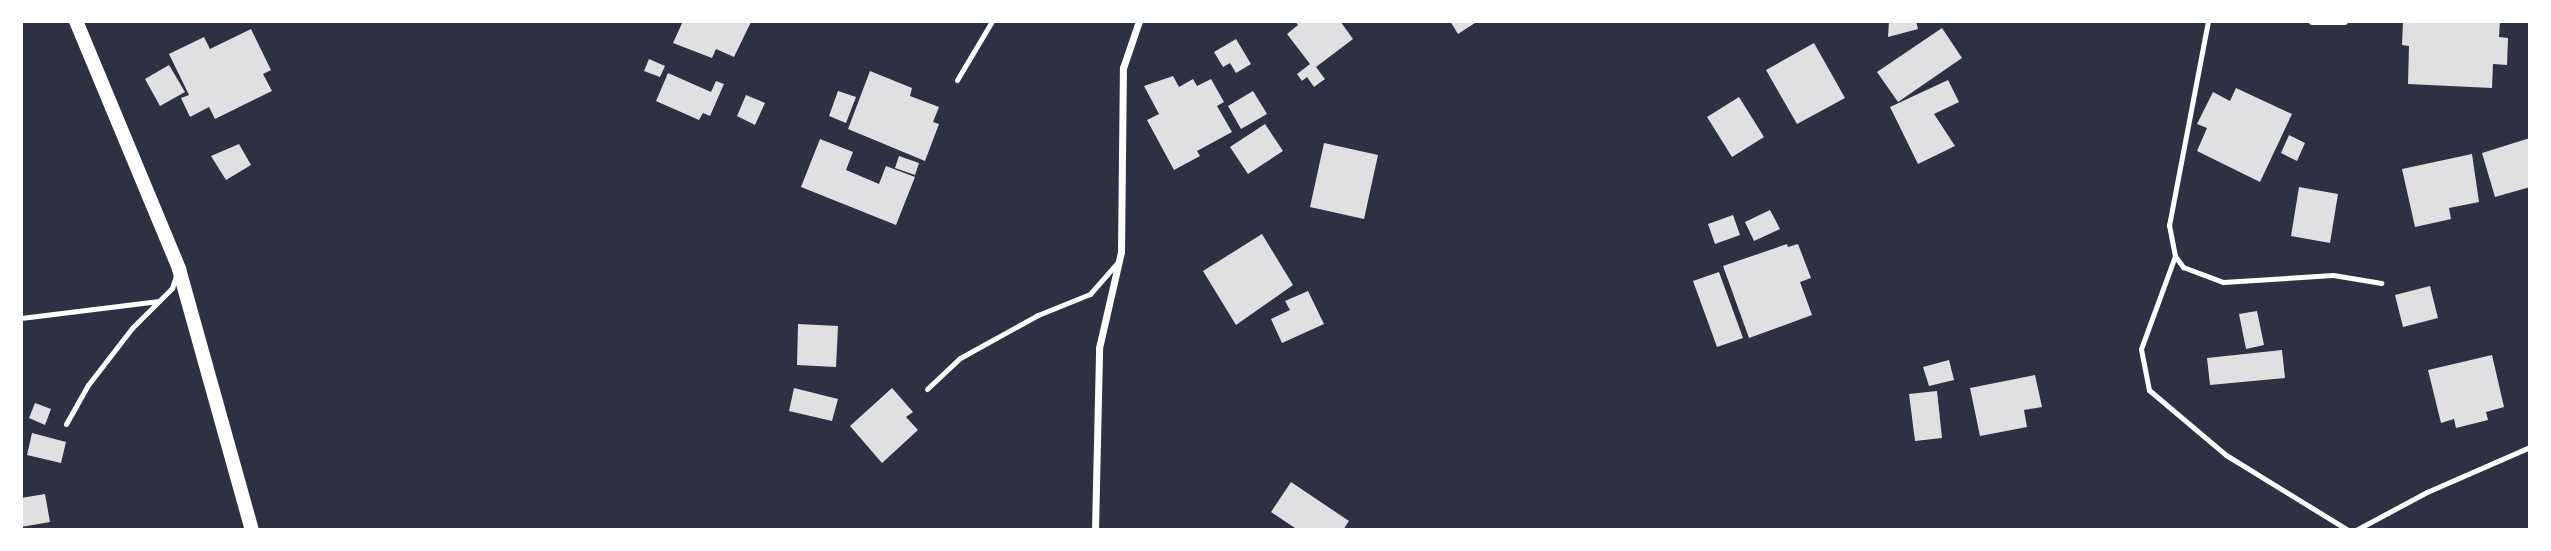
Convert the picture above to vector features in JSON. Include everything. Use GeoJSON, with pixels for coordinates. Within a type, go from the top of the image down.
{"type":"FeatureCollection","features":[{"type":"Feature","properties":{"kind":"main road"},"geometry":{"type":"LineString","coordinates":[[76,21],[179,269],[252,530]]}},
{"type":"Feature","properties":{"kind":"street"},"geometry":{"type":"LineString","coordinates":[[1095,530],[1099,348],[1119,261],[1123,68],[1139,21]]}},
{"type":"Feature","properties":{"kind":"street"},"geometry":{"type":"LineString","coordinates":[[2312,21],[2344,21]]}},
{"type":"Feature","properties":{"kind":"lane"},"geometry":{"type":"LineString","coordinates":[[957,80],[992,21]]}},
{"type":"Feature","properties":{"kind":"lane"},"geometry":{"type":"LineString","coordinates":[[2208,21],[2169,225],[2175,256],[2183,267],[2223,282],[2333,275],[2381,283]]}},
{"type":"Feature","properties":{"kind":"lane"},"geometry":{"type":"LineString","coordinates":[[2175,256],[2141,349],[2148,390],[2226,455],[2348,530]]}},
{"type":"Feature","properties":{"kind":"lane"},"geometry":{"type":"LineString","coordinates":[[927,389],[960,358],[1038,315],[1090,294],[1119,261]]}},
{"type":"Feature","properties":{"kind":"lane"},"geometry":{"type":"LineString","coordinates":[[66,424],[89,385],[172,288],[179,269]]}},
{"type":"Feature","properties":{"kind":"lane"},"geometry":{"type":"LineString","coordinates":[[21,318],[159,301]]}},
{"type":"Feature","properties":{"kind":"lane"},"geometry":{"type":"LineString","coordinates":[[2356,530],[2427,492],[2530,447]]}},
{"type":"Feature","properties":{"kind":"building"},"geometry":{"type":"Polygon","coordinates":[[[683,21],[751,22],[734,57],[716,49],[712,58],[673,43],[683,21]]]}},
{"type":"Feature","properties":{"kind":"building"},"geometry":{"type":"Polygon","coordinates":[[[1295,21],[1340,21],[1353,39],[1316,67],[1325,79],[1314,87],[1307,77],[1302,81],[1297,74],[1310,64],[1287,34],[1298,25],[1295,21]]]}},
{"type":"Feature","properties":{"kind":"building"},"geometry":{"type":"Polygon","coordinates":[[[1450,21],[1478,21],[1458,34],[1450,21]]]}},
{"type":"Feature","properties":{"kind":"building"},"geometry":{"type":"Polygon","coordinates":[[[1889,21],[1916,21],[1918,29],[1888,37],[1889,21]]]}},
{"type":"Feature","properties":{"kind":"building"},"geometry":{"type":"Polygon","coordinates":[[[2403,21],[2500,21],[2499,37],[2508,38],[2507,65],[2493,64],[2492,88],[2408,84],[2409,46],[2402,45],[2403,21]]]}},
{"type":"Feature","properties":{"kind":"building"},"geometry":{"type":"Polygon","coordinates":[[[1942,28],[1962,58],[1898,102],[1877,72],[1942,28]]]}},
{"type":"Feature","properties":{"kind":"building"},"geometry":{"type":"Polygon","coordinates":[[[251,29],[271,70],[263,74],[272,91],[215,119],[209,107],[190,117],[181,98],[189,95],[169,54],[204,37],[210,49],[251,29]]]}},
{"type":"Feature","properties":{"kind":"building"},"geometry":{"type":"Polygon","coordinates":[[[1236,39],[1251,64],[1236,73],[1230,63],[1223,67],[1214,52],[1236,39]]]}},
{"type":"Feature","properties":{"kind":"building"},"geometry":{"type":"Polygon","coordinates":[[[1814,43],[1845,98],[1797,124],[1766,70],[1814,43]]]}},
{"type":"Feature","properties":{"kind":"building"},"geometry":{"type":"Polygon","coordinates":[[[649,59],[665,66],[660,77],[644,71],[649,59]]]}},
{"type":"Feature","properties":{"kind":"building"},"geometry":{"type":"Polygon","coordinates":[[[169,65],[185,92],[160,106],[145,79],[169,65]]]}},
{"type":"Feature","properties":{"kind":"building"},"geometry":{"type":"Polygon","coordinates":[[[870,71],[912,88],[910,96],[939,107],[933,122],[939,124],[925,161],[848,129],[870,71]]]}},
{"type":"Feature","properties":{"kind":"building"},"geometry":{"type":"Polygon","coordinates":[[[668,73],[711,92],[716,81],[724,84],[710,116],[703,113],[699,120],[656,101],[668,73]]]}},
{"type":"Feature","properties":{"kind":"building"},"geometry":{"type":"Polygon","coordinates":[[[1173,76],[1179,87],[1193,79],[1197,86],[1211,79],[1224,102],[1217,106],[1232,132],[1197,151],[1200,156],[1174,170],[1147,120],[1159,114],[1144,86],[1173,76]]]}},
{"type":"Feature","properties":{"kind":"building"},"geometry":{"type":"Polygon","coordinates":[[[1948,80],[1959,102],[1934,114],[1955,146],[1918,164],[1890,107],[1948,80]]]}},
{"type":"Feature","properties":{"kind":"building"},"geometry":{"type":"Polygon","coordinates":[[[2236,88],[2292,114],[2260,182],[2197,151],[2207,128],[2197,124],[2213,92],[2230,101],[2236,88]]]}},
{"type":"Feature","properties":{"kind":"building"},"geometry":{"type":"Polygon","coordinates":[[[838,91],[856,97],[846,123],[829,116],[838,91]]]}},
{"type":"Feature","properties":{"kind":"building"},"geometry":{"type":"Polygon","coordinates":[[[1253,91],[1267,114],[1241,129],[1228,106],[1253,91]]]}},
{"type":"Feature","properties":{"kind":"building"},"geometry":{"type":"Polygon","coordinates":[[[746,95],[765,103],[755,125],[737,116],[746,95]]]}},
{"type":"Feature","properties":{"kind":"building"},"geometry":{"type":"Polygon","coordinates":[[[1739,97],[1764,137],[1732,157],[1707,117],[1739,97]]]}},
{"type":"Feature","properties":{"kind":"building"},"geometry":{"type":"Polygon","coordinates":[[[1265,124],[1283,151],[1248,174],[1230,147],[1265,124]]]}},
{"type":"Feature","properties":{"kind":"building"},"geometry":{"type":"Polygon","coordinates":[[[2289,135],[2305,143],[2297,161],[2281,153],[2289,135]]]}},
{"type":"Feature","properties":{"kind":"building"},"geometry":{"type":"Polygon","coordinates":[[[2530,138],[2530,187],[2495,197],[2482,153],[2530,138]]]}},
{"type":"Feature","properties":{"kind":"building"},"geometry":{"type":"Polygon","coordinates":[[[820,139],[853,152],[846,170],[879,184],[886,166],[915,177],[896,225],[801,187],[820,139]]]}},
{"type":"Feature","properties":{"kind":"building"},"geometry":{"type":"Polygon","coordinates":[[[1324,143],[1378,155],[1364,219],[1310,207],[1324,143]]]}},
{"type":"Feature","properties":{"kind":"building"},"geometry":{"type":"Polygon","coordinates":[[[239,144],[251,165],[226,180],[211,156],[239,144]]]}},
{"type":"Feature","properties":{"kind":"building"},"geometry":{"type":"Polygon","coordinates":[[[2472,154],[2479,202],[2449,208],[2451,219],[2415,227],[2402,169],[2472,154]]]}},
{"type":"Feature","properties":{"kind":"building"},"geometry":{"type":"Polygon","coordinates":[[[899,156],[919,163],[915,175],[895,168],[899,156]]]}},
{"type":"Feature","properties":{"kind":"building"},"geometry":{"type":"Polygon","coordinates":[[[2299,187],[2338,194],[2330,243],[2291,236],[2299,187]]]}},
{"type":"Feature","properties":{"kind":"building"},"geometry":{"type":"Polygon","coordinates":[[[1770,210],[1780,229],[1754,241],[1745,222],[1770,210]]]}},
{"type":"Feature","properties":{"kind":"building"},"geometry":{"type":"Polygon","coordinates":[[[1733,215],[1740,235],[1715,244],[1708,224],[1733,215]]]}},
{"type":"Feature","properties":{"kind":"building"},"geometry":{"type":"Polygon","coordinates":[[[1262,234],[1293,285],[1236,325],[1203,271],[1262,234]]]}},
{"type":"Feature","properties":{"kind":"building"},"geometry":{"type":"Polygon","coordinates":[[[1787,244],[1788,247],[1798,244],[1811,278],[1800,282],[1812,315],[1749,338],[1723,266],[1787,244]]]}},
{"type":"Feature","properties":{"kind":"building"},"geometry":{"type":"Polygon","coordinates":[[[1719,272],[1743,338],[1717,347],[1693,281],[1719,272]]]}},
{"type":"Feature","properties":{"kind":"building"},"geometry":{"type":"Polygon","coordinates":[[[2430,286],[2438,318],[2403,327],[2395,295],[2430,286]]]}},
{"type":"Feature","properties":{"kind":"building"},"geometry":{"type":"Polygon","coordinates":[[[1308,291],[1324,324],[1282,343],[1271,319],[1290,310],[1285,301],[1308,291]]]}},
{"type":"Feature","properties":{"kind":"building"},"geometry":{"type":"Polygon","coordinates":[[[2257,311],[2264,345],[2246,349],[2239,314],[2257,311]]]}},
{"type":"Feature","properties":{"kind":"building"},"geometry":{"type":"Polygon","coordinates":[[[798,324],[838,326],[836,367],[797,365],[798,324]]]}},
{"type":"Feature","properties":{"kind":"building"},"geometry":{"type":"Polygon","coordinates":[[[2282,350],[2285,378],[2210,385],[2207,358],[2282,350]]]}},
{"type":"Feature","properties":{"kind":"building"},"geometry":{"type":"Polygon","coordinates":[[[2492,355],[2504,407],[2486,412],[2488,420],[2456,428],[2454,419],[2441,423],[2428,370],[2492,355]]]}},
{"type":"Feature","properties":{"kind":"building"},"geometry":{"type":"Polygon","coordinates":[[[1949,360],[1954,380],[1929,386],[1923,367],[1949,360]]]}},
{"type":"Feature","properties":{"kind":"building"},"geometry":{"type":"Polygon","coordinates":[[[2035,375],[2042,407],[2024,410],[2027,427],[1980,436],[1970,388],[2035,375]]]}},
{"type":"Feature","properties":{"kind":"building"},"geometry":{"type":"Polygon","coordinates":[[[794,388],[838,399],[832,421],[789,411],[794,388]]]}},
{"type":"Feature","properties":{"kind":"building"},"geometry":{"type":"Polygon","coordinates":[[[892,388],[913,412],[906,417],[918,430],[882,463],[850,426],[892,388]]]}},
{"type":"Feature","properties":{"kind":"building"},"geometry":{"type":"Polygon","coordinates":[[[1937,391],[1942,438],[1915,441],[1909,394],[1937,391]]]}},
{"type":"Feature","properties":{"kind":"building"},"geometry":{"type":"Polygon","coordinates":[[[35,403],[51,409],[45,425],[29,418],[35,403]]]}},
{"type":"Feature","properties":{"kind":"building"},"geometry":{"type":"Polygon","coordinates":[[[32,433],[66,442],[61,463],[27,455],[32,433]]]}},
{"type":"Feature","properties":{"kind":"building"},"geometry":{"type":"Polygon","coordinates":[[[1291,482],[1349,521],[1343,530],[1298,530],[1271,512],[1291,482]]]}},
{"type":"Feature","properties":{"kind":"building"},"geometry":{"type":"Polygon","coordinates":[[[45,494],[50,522],[21,527],[21,498],[45,494]]]}}]}
